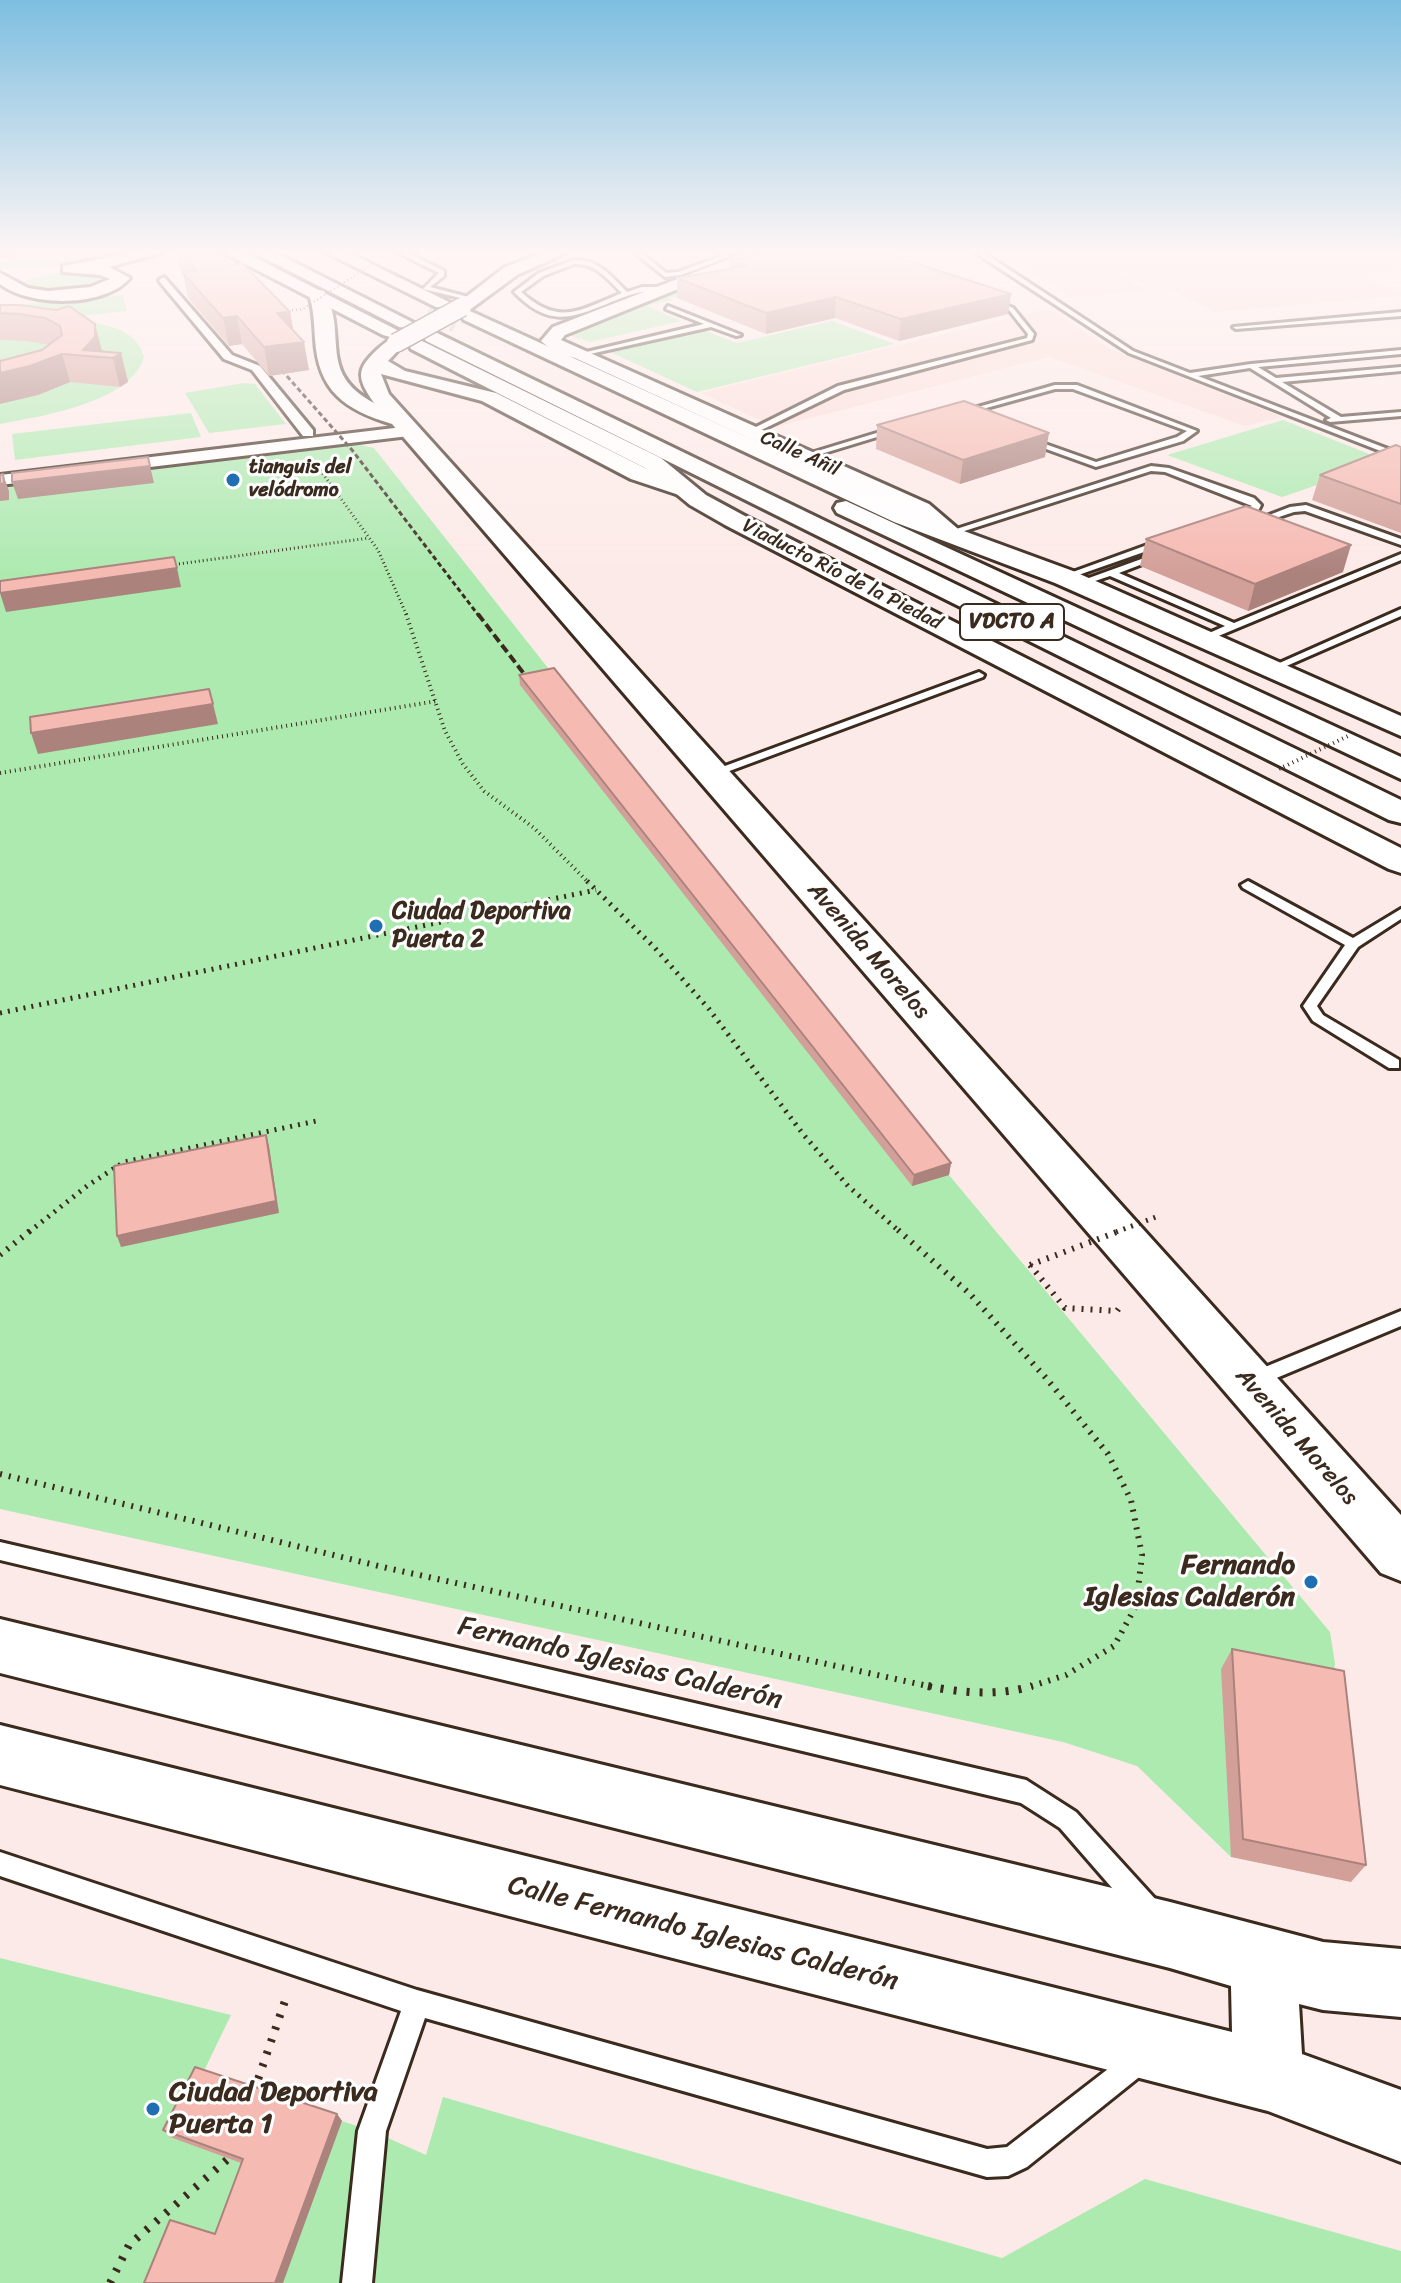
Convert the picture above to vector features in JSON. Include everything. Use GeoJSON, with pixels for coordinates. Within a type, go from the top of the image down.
{"type":"FeatureCollection","features":[{"type":"Feature","properties":{"kind":"main road"},"geometry":{"type":"LineString","coordinates":[[324,360],[341,392],[357,404],[407,426]]}},
{"type":"Feature","properties":{"kind":"main road"},"geometry":{"type":"LineString","coordinates":[[376,360],[384,368],[398,375],[489,397],[639,474],[722,499],[993,630],[1193,711]]}},
{"type":"Feature","properties":{"kind":"main road","name":"Avenida Morelos"},"geometry":{"type":"LineString","coordinates":[[376,360],[369,373],[375,389],[1401,1555]]}},
{"type":"Feature","properties":{"kind":"main road","name":"Viaducto Río de la Piedad"},"geometry":{"type":"LineString","coordinates":[[492,360],[653,463],[682,489],[734,520],[1401,862]]}},
{"type":"Feature","properties":{"kind":"main road","name":"Viaducto Río de la Piedad"},"geometry":{"type":"LineString","coordinates":[[507,360],[1193,711],[1401,813]]}},
{"type":"Feature","properties":{"kind":"main road","name":"Viaducto Río de la Piedad"},"geometry":{"type":"LineString","coordinates":[[516,360],[1180,664],[1401,769]]}},
{"type":"Feature","properties":{"kind":"main road","name":"Viaducto Río de la Piedad"},"geometry":{"type":"LineString","coordinates":[[524,360],[903,517],[1072,580],[1401,727]]}},
{"type":"Feature","properties":{"kind":"main road"},"geometry":{"type":"LineString","coordinates":[[949,533],[965,547],[1137,636],[1180,664]]}},
{"type":"Feature","properties":{"kind":"street"},"geometry":{"type":"LineString","coordinates":[[234,360],[256,368],[308,433]]}},
{"type":"Feature","properties":{"kind":"street","name":"Calle Añil"},"geometry":{"type":"LineString","coordinates":[[593,360],[921,509],[949,533]]}},
{"type":"Feature","properties":{"kind":"street"},"geometry":{"type":"LineString","coordinates":[[0,480],[25,472],[308,433],[407,426]]}},
{"type":"Feature","properties":{"kind":"street"},"geometry":{"type":"LineString","coordinates":[[0,471],[25,472],[407,426]]}},
{"type":"Feature","properties":{"kind":"street"},"geometry":{"type":"LineString","coordinates":[[0,1646],[1170,1935],[1264,1962],[1323,1976],[1401,1983]]}},
{"type":"Feature","properties":{"kind":"street","name":"Calle Fernando Iglesias Calderón"},"geometry":{"type":"LineString","coordinates":[[0,1755],[1268,2076],[1401,2126]]}},
{"type":"Feature","properties":{"kind":"street"},"geometry":{"type":"LineString","coordinates":[[1264,1962],[1268,2076]]}},
{"type":"Feature","properties":{"kind":"lane"},"geometry":{"type":"LineString","coordinates":[[750,432],[841,388],[951,360]]}},
{"type":"Feature","properties":{"kind":"lane"},"geometry":{"type":"LineString","coordinates":[[1149,360],[1401,457]]}},
{"type":"Feature","properties":{"kind":"lane"},"geometry":{"type":"LineString","coordinates":[[1186,375],[1320,360]]}},
{"type":"Feature","properties":{"kind":"lane"},"geometry":{"type":"LineString","coordinates":[[1251,366],[1339,419]]}},
{"type":"Feature","properties":{"kind":"lane"},"geometry":{"type":"LineString","coordinates":[[1275,380],[1401,369]]}},
{"type":"Feature","properties":{"kind":"lane"},"geometry":{"type":"LineString","coordinates":[[972,419],[957,414],[1064,386],[1193,431],[1180,439],[1096,465],[1016,436]]}},
{"type":"Feature","properties":{"kind":"lane"},"geometry":{"type":"LineString","coordinates":[[1313,423],[1401,414]]}},
{"type":"Feature","properties":{"kind":"lane"},"geometry":{"type":"LineString","coordinates":[[805,456],[900,429]]}},
{"type":"Feature","properties":{"kind":"lane"},"geometry":{"type":"LineString","coordinates":[[949,533],[1151,468],[1166,470],[1251,500],[1257,505],[1255,509],[1225,520]]}},
{"type":"Feature","properties":{"kind":"lane"},"geometry":{"type":"LineString","coordinates":[[1237,528],[1293,509],[1306,508],[1401,542]]}},
{"type":"Feature","properties":{"kind":"lane"},"geometry":{"type":"LineString","coordinates":[[1072,580],[1165,542]]}},
{"type":"Feature","properties":{"kind":"lane"},"geometry":{"type":"LineString","coordinates":[[1072,580],[1110,572],[1167,553]]}},
{"type":"Feature","properties":{"kind":"lane"},"geometry":{"type":"LineString","coordinates":[[1204,639],[1401,557]]}},
{"type":"Feature","properties":{"kind":"lane"},"geometry":{"type":"LineString","coordinates":[[1110,572],[1233,626]]}},
{"type":"Feature","properties":{"kind":"lane"},"geometry":{"type":"LineString","coordinates":[[1271,669],[1401,612]]}},
{"type":"Feature","properties":{"kind":"lane"},"geometry":{"type":"LineString","coordinates":[[712,773],[979,675]]}},
{"type":"Feature","properties":{"kind":"lane"},"geometry":{"type":"LineString","coordinates":[[1248,885],[1353,944]]}},
{"type":"Feature","properties":{"kind":"lane"},"geometry":{"type":"LineString","coordinates":[[1394,1064],[1318,1018],[1310,1006],[1353,944],[1401,913]]}},
{"type":"Feature","properties":{"kind":"lane"},"geometry":{"type":"LineString","coordinates":[[1248,1382],[1401,1318]]}},
{"type":"Feature","properties":{"kind":"lane","name":"Fernando Iglesias Calderón"},"geometry":{"type":"LineString","coordinates":[[0,1551],[1026,1792],[1068,1820],[1170,1935]]}},
{"type":"Feature","properties":{"kind":"lane"},"geometry":{"type":"LineString","coordinates":[[0,1864],[417,2003],[987,2163],[1008,2162],[1017,2157],[1153,2049]]}},
{"type":"Feature","properties":{"kind":"lane"},"geometry":{"type":"LineString","coordinates":[[357,2283],[372,2131],[417,2003]]}},
{"type":"Feature","properties":{"kind":"path"},"geometry":{"type":"LineString","coordinates":[[1,1472],[387,1568],[945,1690],[1014,1692],[1066,1675],[1114,1646],[1136,1606],[1142,1555],[1131,1500],[1108,1454],[1046,1378],[970,1294],[848,1186],[803,1134],[709,1009],[654,947],[534,828],[484,791],[451,742],[395,583],[369,538],[312,459]]}},
{"type":"Feature","properties":{"kind":"path"},"geometry":{"type":"LineString","coordinates":[[169,566],[369,538]]}},
{"type":"Feature","properties":{"kind":"path"},"geometry":{"type":"LineString","coordinates":[[0,773],[437,700]]}},
{"type":"Feature","properties":{"kind":"path"},"geometry":{"type":"LineString","coordinates":[[1279,769],[1348,736]]}},
{"type":"Feature","properties":{"kind":"path"},"geometry":{"type":"LineString","coordinates":[[0,1013],[597,890]]}},
{"type":"Feature","properties":{"kind":"path"},"geometry":{"type":"LineString","coordinates":[[0,1255],[87,1186],[124,1162],[321,1120]]}},
{"type":"Feature","properties":{"kind":"path"},"geometry":{"type":"LineString","coordinates":[[1065,1308],[1030,1265],[1156,1217]]}},
{"type":"Feature","properties":{"kind":"path"},"geometry":{"type":"LineString","coordinates":[[254,2092],[298,1964]]}},
{"type":"Feature","properties":{"kind":"path"},"geometry":{"type":"LineString","coordinates":[[110,2283],[129,2245],[228,2159]]}},
{"type":"Feature","properties":{"kind":"shaded area"},"geometry":{"type":"Polygon","coordinates":[[[839,360],[1039,360],[775,427],[701,393],[839,360]]]}},
{"type":"Feature","properties":{"kind":"shaded area"},"geometry":{"type":"Polygon","coordinates":[[[1056,360],[1136,360],[1282,417],[1245,426],[1056,360]]]}},
{"type":"Feature","properties":{"kind":"green space"},"geometry":{"type":"Polygon","coordinates":[[[0,360],[143,360],[136,373],[104,396],[38,417],[0,424],[0,360]]]}},
{"type":"Feature","properties":{"kind":"green space"},"geometry":{"type":"Polygon","coordinates":[[[626,360],[831,360],[697,392],[626,360]]]}},
{"type":"Feature","properties":{"kind":"green space"},"geometry":{"type":"Polygon","coordinates":[[[255,384],[286,424],[209,433],[185,393],[255,384]]]}},
{"type":"Feature","properties":{"kind":"green space"},"geometry":{"type":"Polygon","coordinates":[[[191,413],[201,437],[15,460],[12,434],[191,413]]]}},
{"type":"Feature","properties":{"kind":"green space"},"geometry":{"type":"Polygon","coordinates":[[[1283,420],[1387,461],[1282,497],[1167,455],[1283,420]]]}},
{"type":"Feature","properties":{"kind":"green space","name":"Ciudad Deportiva Puerta 2"},"geometry":{"type":"Polygon","coordinates":[[[356,444],[374,448],[949,1175],[1330,1632],[1335,1664],[1331,1691],[1231,1857],[1137,1766],[1063,1742],[0,1509],[0,487],[356,444]]]}},
{"type":"Feature","properties":{"kind":"green space","name":"Ciudad Deportiva Puerta 1"},"geometry":{"type":"Polygon","coordinates":[[[0,1958],[231,2015],[202,2075],[372,2131],[426,2155],[443,2097],[1002,2258],[1145,2179],[1401,2251],[1401,2283],[0,2283],[0,1958]]]}},
{"type":"Feature","properties":{"kind":"building"},"geometry":{"type":"Polygon","coordinates":[[[6,360],[47,360],[0,373],[0,361],[6,360]]]}},
{"type":"Feature","properties":{"kind":"building"},"geometry":{"type":"Polygon","coordinates":[[[964,401],[1049,433],[963,460],[877,425],[964,401]]]}},
{"type":"Feature","properties":{"kind":"building"},"geometry":{"type":"Polygon","coordinates":[[[1396,445],[1401,447],[1401,504],[1320,475],[1396,445]]]}},
{"type":"Feature","properties":{"kind":"building"},"geometry":{"type":"Polygon","coordinates":[[[148,457],[150,466],[12,482],[12,473],[148,457]]]}},
{"type":"Feature","properties":{"kind":"building"},"geometry":{"type":"Polygon","coordinates":[[[1246,506],[1351,545],[1255,584],[1146,539],[1246,506]]]}},
{"type":"Feature","properties":{"kind":"building"},"geometry":{"type":"Polygon","coordinates":[[[174,557],[177,568],[0,593],[0,581],[174,557]]]}},
{"type":"Feature","properties":{"kind":"building"},"geometry":{"type":"Polygon","coordinates":[[[554,668],[951,1163],[914,1175],[519,675],[554,668]]]}},
{"type":"Feature","properties":{"kind":"building"},"geometry":{"type":"Polygon","coordinates":[[[209,689],[213,704],[31,733],[30,717],[209,689]]]}},
{"type":"Feature","properties":{"kind":"building"},"geometry":{"type":"Polygon","coordinates":[[[266,1135],[276,1201],[117,1236],[114,1166],[266,1135]]]}},
{"type":"Feature","properties":{"kind":"building"},"geometry":{"type":"Polygon","coordinates":[[[1232,1649],[1344,1671],[1366,1865],[1243,1839],[1232,1649]]]}},
{"type":"Feature","properties":{"kind":"building"},"geometry":{"type":"Polygon","coordinates":[[[195,2067],[337,2114],[275,2283],[144,2283],[170,2220],[215,2234],[243,2159],[163,2130],[195,2067]]]}},
{"type":"Feature","properties":{"kind":"railway"},"geometry":{"type":"LineString","coordinates":[[272,360],[352,450],[479,616]]}},
{"type":"Feature","properties":{"kind":"railway"},"geometry":{"type":"LineString","coordinates":[[478,614],[538,692]]}},
{"type":"Feature","properties":{"kind":"place","name":"tianguis del velódromo"},"geometry":{"type":"Point","coordinates":[233,480]}},
{"type":"Feature","properties":{"kind":"place","name":"Ciudad Deportiva Puerta 2"},"geometry":{"type":"Point","coordinates":[376,926]}},
{"type":"Feature","properties":{"kind":"place","name":"Fernando Iglesias Calderón"},"geometry":{"type":"Point","coordinates":[1311,1582]}},
{"type":"Feature","properties":{"kind":"place","name":"Ciudad Deportiva Puerta 1"},"geometry":{"type":"Point","coordinates":[153,2109]}}]}
